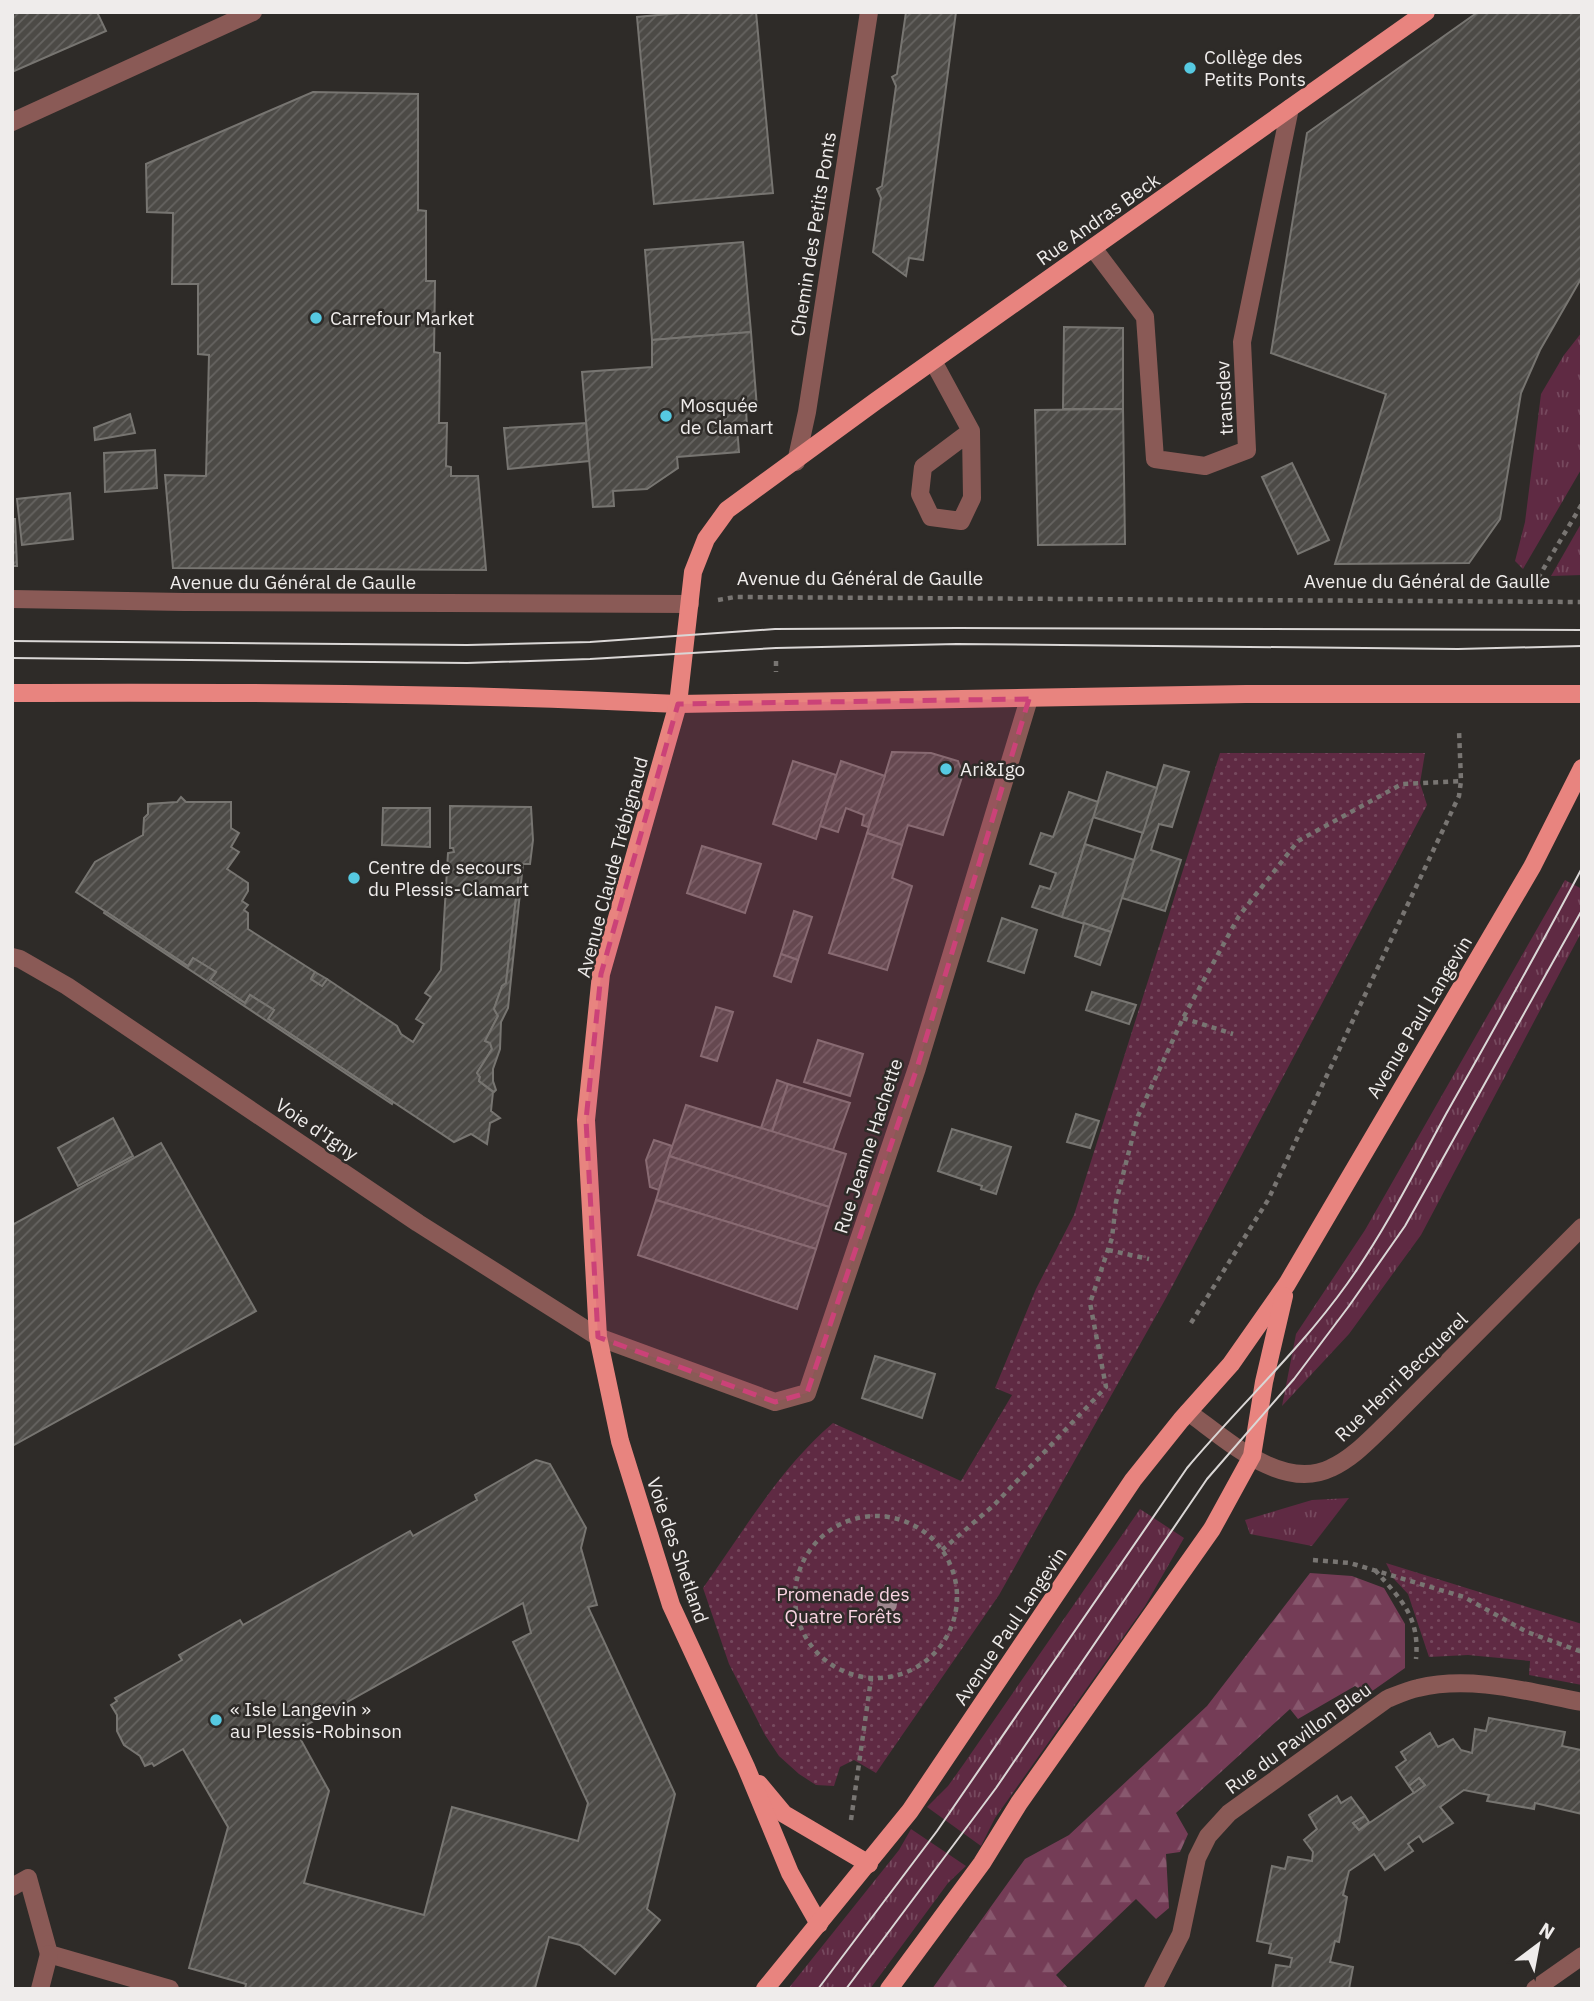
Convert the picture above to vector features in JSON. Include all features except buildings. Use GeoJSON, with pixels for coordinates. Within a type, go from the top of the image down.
{"type":"FeatureCollection","features":[{"type":"Feature","properties":{"kind":"main road","name":"Rue Andras Beck"},"geometry":{"type":"LineString","coordinates":[[690,604],[693,572],[706,539],[727,510],[1426,12]]}},
{"type":"Feature","properties":{"kind":"main road","name":"Avenue Claude Trébignaud"},"geometry":{"type":"LineString","coordinates":[[598,1337],[586,1120],[601,974],[678,704],[690,604]]}},
{"type":"Feature","properties":{"kind":"main road"},"geometry":{"type":"LineString","coordinates":[[12,693],[590,699],[678,704],[1246,694],[1582,694]]}},
{"type":"Feature","properties":{"kind":"main road","name":"Avenue Paul Langevin"},"geometry":{"type":"LineString","coordinates":[[765,1989],[910,1811],[1133,1480],[1231,1364],[1287,1284],[1532,867],[1582,768]]}},
{"type":"Feature","properties":{"kind":"main road","name":"Avenue Paul Langevin"},"geometry":{"type":"LineString","coordinates":[[889,1989],[982,1863],[1019,1803],[1212,1529],[1252,1456],[1264,1382],[1287,1284]]}},
{"type":"Feature","properties":{"kind":"main road","name":"Voie des Shetland"},"geometry":{"type":"LineString","coordinates":[[598,1337],[620,1441],[671,1605],[746,1768],[790,1873],[819,1924]]}},
{"type":"Feature","properties":{"kind":"main road","name":"Voie des Shetland"},"geometry":{"type":"LineString","coordinates":[[746,1768],[784,1814],[869,1864]]}},
{"type":"Feature","properties":{"kind":"street"},"geometry":{"type":"LineString","coordinates":[[12,122],[253,12]]}},
{"type":"Feature","properties":{"kind":"street","name":"Chemin des Petits Ponts"},"geometry":{"type":"LineString","coordinates":[[796,462],[807,412],[869,12]]}},
{"type":"Feature","properties":{"kind":"street","name":"transdev"},"geometry":{"type":"LineString","coordinates":[[1093,248],[1145,317],[1155,459],[1205,466],[1247,450],[1242,342],[1290,108]]}},
{"type":"Feature","properties":{"kind":"street"},"geometry":{"type":"LineString","coordinates":[[933,361],[971,431],[972,498],[961,520],[931,517],[920,494],[923,467],[971,431]]}},
{"type":"Feature","properties":{"kind":"street","name":"Avenue du Général de Gaulle"},"geometry":{"type":"LineString","coordinates":[[12,599],[690,604]]}},
{"type":"Feature","properties":{"kind":"street","name":"Rue Jeanne Hachette"},"geometry":{"type":"LineString","coordinates":[[598,1337],[775,1402],[807,1393],[917,1068],[1029,699]]}},
{"type":"Feature","properties":{"kind":"street","name":"Voie d'Igny"},"geometry":{"type":"LineString","coordinates":[[12,957],[67,986],[418,1223],[598,1337]]}},
{"type":"Feature","properties":{"kind":"street","name":"Rue Henri Becquerel"},"geometry":{"type":"LineString","coordinates":[[1188,1412],[1273,1469],[1305,1476],[1330,1469],[1355,1453],[1582,1227]]}},
{"type":"Feature","properties":{"kind":"street","name":"Rue du Pavillon Bleu"},"geometry":{"type":"LineString","coordinates":[[1153,1989],[1181,1934],[1197,1858],[1208,1836],[1229,1813],[1387,1699],[1417,1688],[1451,1683],[1492,1685],[1582,1702]]}},
{"type":"Feature","properties":{"kind":"street"},"geometry":{"type":"LineString","coordinates":[[12,1887],[28,1878],[49,1954],[40,1989]]}},
{"type":"Feature","properties":{"kind":"street"},"geometry":{"type":"LineString","coordinates":[[49,1954],[170,1989]]}},
{"type":"Feature","properties":{"kind":"street"},"geometry":{"type":"LineString","coordinates":[[1535,1989],[1582,1956]]}},
{"type":"Feature","properties":{"kind":"path"},"geometry":{"type":"LineString","coordinates":[[1538,578],[1582,504]]}},
{"type":"Feature","properties":{"kind":"path","name":"Avenue du Général de Gaulle"},"geometry":{"type":"LineString","coordinates":[[690,604],[735,597],[1582,602]]}},
{"type":"Feature","properties":{"kind":"path"},"geometry":{"type":"LineString","coordinates":[[776,661],[776,672]]}},
{"type":"Feature","properties":{"kind":"path"},"geometry":{"type":"LineString","coordinates":[[1191,1323],[1268,1200],[1459,796],[1459,730]]}},
{"type":"Feature","properties":{"kind":"path"},"geometry":{"type":"LineString","coordinates":[[942,1550],[994,1505],[1106,1387],[1090,1303],[1112,1238],[1116,1202],[1138,1116],[1184,1018],[1239,916],[1297,841],[1402,784],[1461,781]]}},
{"type":"Feature","properties":{"kind":"path"},"geometry":{"type":"LineString","coordinates":[[1184,1018],[1233,1034]]}},
{"type":"Feature","properties":{"kind":"path"},"geometry":{"type":"LineString","coordinates":[[1108,1250],[1149,1259]]}},
{"type":"Feature","properties":{"kind":"path"},"geometry":{"type":"LineString","coordinates":[[864,1517],[893,1517],[921,1529],[942,1550],[953,1570],[957,1593],[956,1616],[947,1637],[933,1655],[915,1669],[893,1677],[871,1679],[842,1671],[817,1654],[801,1630],[794,1601],[798,1571],[813,1545],[835,1526],[864,1517]]}},
{"type":"Feature","properties":{"kind":"path"},"geometry":{"type":"LineString","coordinates":[[1313,1560],[1350,1563],[1464,1597],[1527,1632],[1582,1652]]}},
{"type":"Feature","properties":{"kind":"path"},"geometry":{"type":"LineString","coordinates":[[1374,1569],[1408,1609],[1417,1639],[1417,1688]]}},
{"type":"Feature","properties":{"kind":"path"},"geometry":{"type":"LineString","coordinates":[[850,1824],[871,1679]]}},
{"type":"Feature","properties":{"kind":"highlighted area"},"geometry":{"type":"Polygon","coordinates":[[[1029,699],[917,1068],[807,1393],[775,1402],[598,1337],[586,1120],[601,974],[678,704],[1029,699]]]}},
{"type":"Feature","properties":{"kind":"green space"},"geometry":{"type":"Polygon","coordinates":[[[1582,332],[1582,468],[1523,569],[1515,561],[1525,522],[1541,394],[1564,355],[1582,332]]]}},
{"type":"Feature","properties":{"kind":"green space"},"geometry":{"type":"Polygon","coordinates":[[[1582,522],[1582,575],[1551,576],[1582,522]]]}},
{"type":"Feature","properties":{"kind":"green space","name":"Promenade des Quatre Forêts"},"geometry":{"type":"Polygon","coordinates":[[[1220,753],[1425,753],[1420,783],[1427,805],[1166,1298],[999,1595],[876,1773],[854,1760],[840,1767],[834,1786],[816,1785],[779,1756],[765,1735],[729,1664],[703,1588],[779,1480],[833,1423],[961,1481],[1012,1395],[995,1388],[1036,1289],[1074,1215],[1220,753]]]}},
{"type":"Feature","properties":{"kind":"green space"},"geometry":{"type":"Polygon","coordinates":[[[1565,880],[1582,889],[1582,931],[1421,1235],[1349,1334],[1282,1406],[1296,1334],[1365,1230],[1565,880]]]}},
{"type":"Feature","properties":{"kind":"green space"},"geometry":{"type":"Polygon","coordinates":[[[1349,1498],[1312,1546],[1250,1534],[1245,1520],[1312,1500],[1349,1498]]]}},
{"type":"Feature","properties":{"kind":"green space"},"geometry":{"type":"Polygon","coordinates":[[[1140,1509],[1184,1538],[1145,1606],[995,1818],[981,1846],[927,1807],[948,1786],[1140,1509]]]}},
{"type":"Feature","properties":{"kind":"green space"},"geometry":{"type":"Polygon","coordinates":[[[1386,1563],[1582,1624],[1582,1685],[1529,1675],[1530,1661],[1468,1655],[1429,1657],[1408,1594],[1394,1579],[1386,1563]]]}},
{"type":"Feature","properties":{"kind":"green space"},"geometry":{"type":"Polygon","coordinates":[[[1310,1573],[1352,1576],[1384,1588],[1405,1624],[1405,1668],[1368,1694],[1355,1686],[1298,1719],[1290,1709],[1176,1813],[1188,1834],[1180,1852],[1166,1854],[1169,1908],[1156,1919],[1136,1899],[1056,1975],[1069,1989],[932,1989],[1025,1859],[1069,1835],[1207,1706],[1310,1573]]]}},
{"type":"Feature","properties":{"kind":"green space"},"geometry":{"type":"Polygon","coordinates":[[[911,1829],[966,1866],[948,1883],[870,1989],[788,1989],[899,1850],[911,1829]]]}},
{"type":"Feature","properties":{"kind":"tram line"},"geometry":{"type":"LineString","coordinates":[[12,641],[467,645],[590,642],[775,629],[1582,630]]}},
{"type":"Feature","properties":{"kind":"tram line"},"geometry":{"type":"LineString","coordinates":[[12,658],[467,663],[776,648],[957,644],[1458,649],[1582,646]]}},
{"type":"Feature","properties":{"kind":"tram line"},"geometry":{"type":"LineString","coordinates":[[818,1989],[937,1831],[1187,1468],[1309,1332],[1361,1264],[1582,868]]}},
{"type":"Feature","properties":{"kind":"tram line"},"geometry":{"type":"LineString","coordinates":[[846,1989],[996,1788],[1207,1479],[1294,1379],[1405,1226],[1582,910]]}},
{"type":"Feature","properties":{"kind":"place","name":"Collège des Petits Ponts"},"geometry":{"type":"Point","coordinates":[1190,68]}},
{"type":"Feature","properties":{"kind":"place","name":"Carrefour Market"},"geometry":{"type":"Point","coordinates":[316,318]}},
{"type":"Feature","properties":{"kind":"place","name":"Mosquée de Clamart"},"geometry":{"type":"Point","coordinates":[666,416]}},
{"type":"Feature","properties":{"kind":"place","name":"Ari&Igo"},"geometry":{"type":"Point","coordinates":[946,769]}},
{"type":"Feature","properties":{"kind":"place","name":"Centre de secours du Plessis-Clamart"},"geometry":{"type":"Point","coordinates":[354,878]}},
{"type":"Feature","properties":{"kind":"place","name":"« Isle Langevin » au Plessis-Robinson"},"geometry":{"type":"Point","coordinates":[216,1720]}}]}
